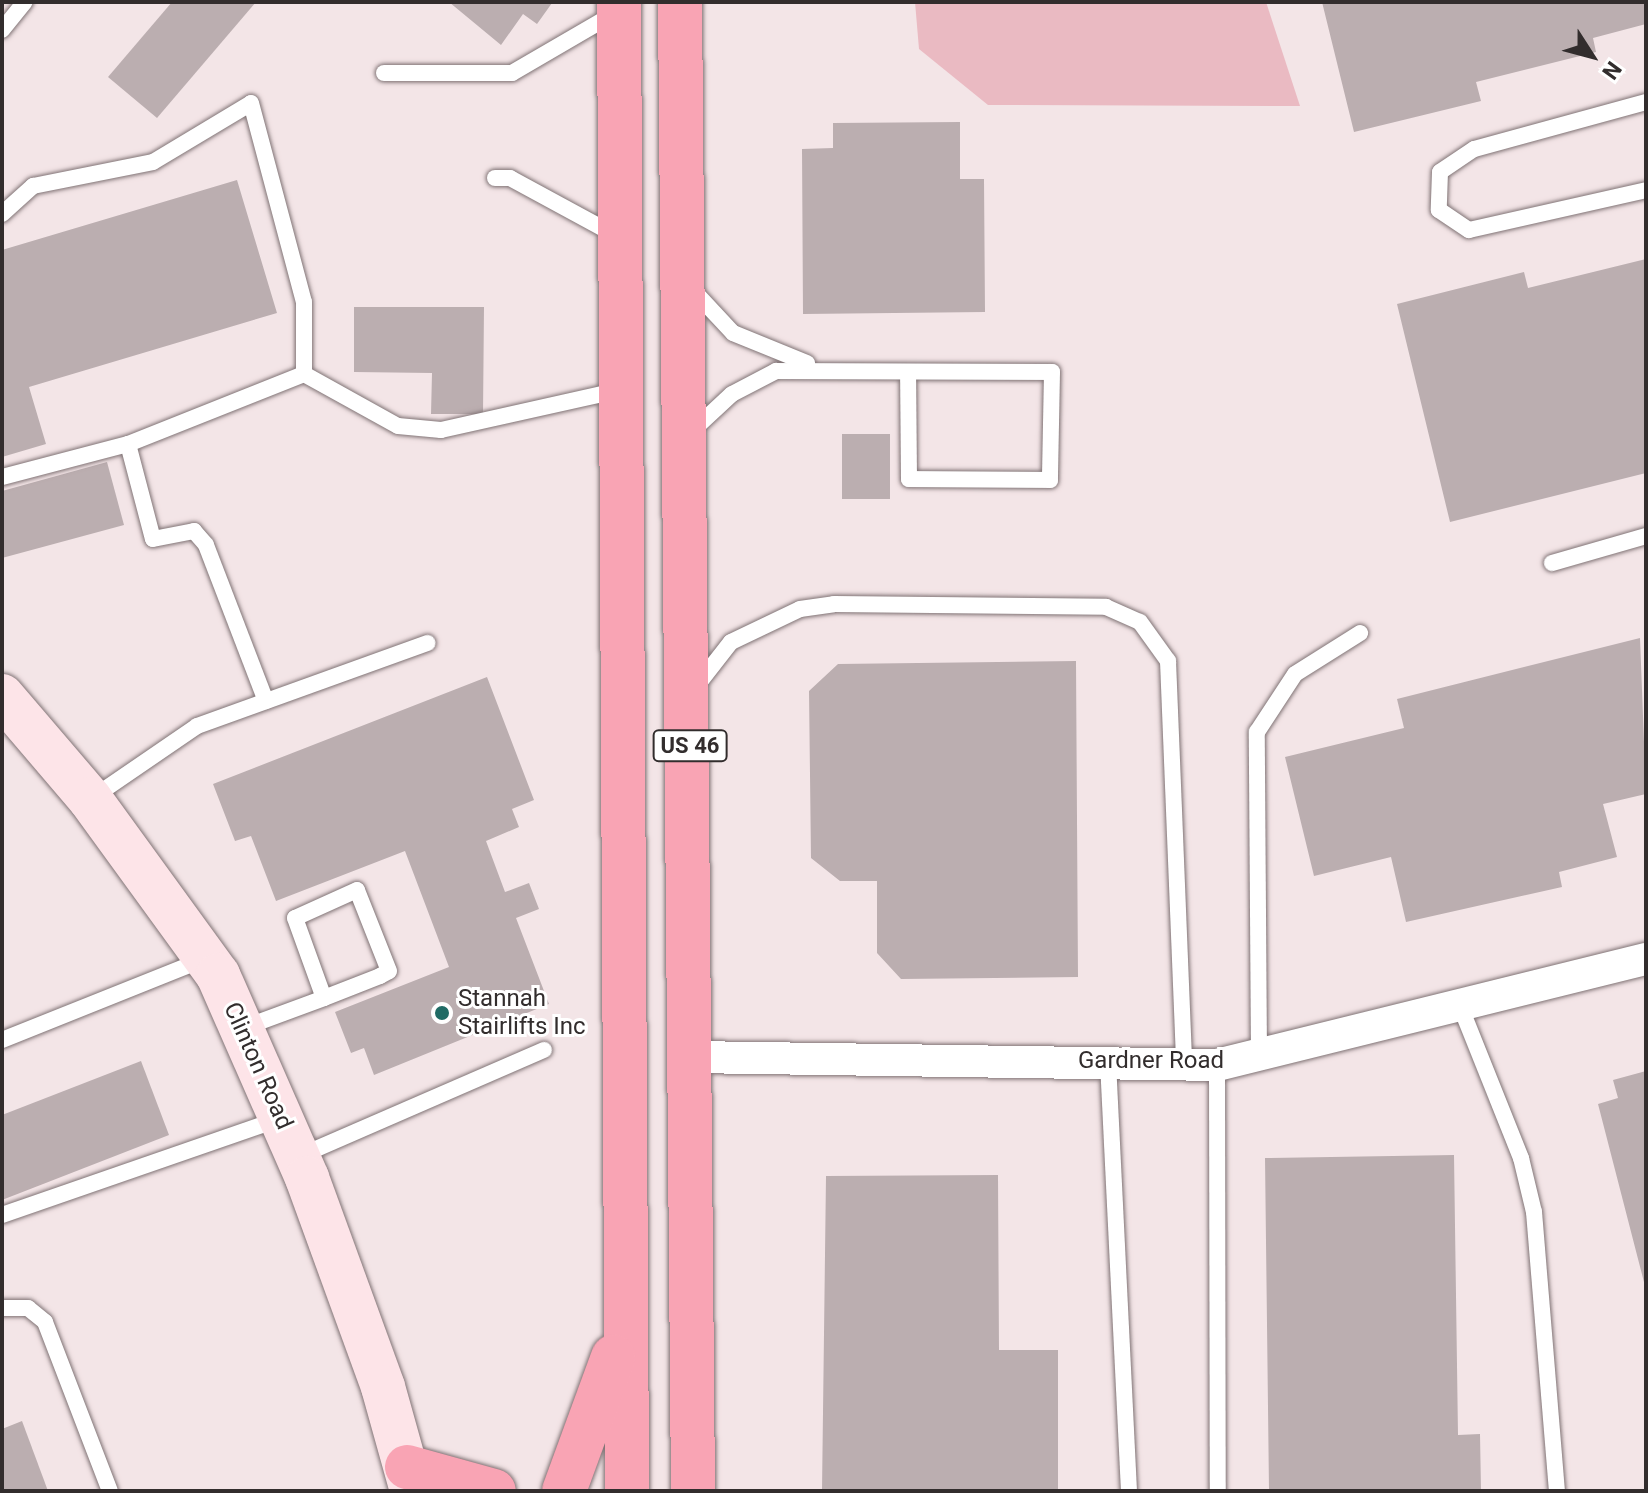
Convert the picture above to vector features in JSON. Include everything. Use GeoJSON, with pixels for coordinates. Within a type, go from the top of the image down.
{"type":"FeatureCollection","features":[{"type":"Feature","properties":{"kind":"highway","name":"US 46"},"geometry":{"type":"LineString","coordinates":[[680,2],[690,695],[693,1491]]}},
{"type":"Feature","properties":{"kind":"highway","name":"US 46"},"geometry":{"type":"LineString","coordinates":[[620,6],[630,1191],[627,1491]]}},
{"type":"Feature","properties":{"kind":"highway"},"geometry":{"type":"LineString","coordinates":[[523,1491],[568,1485],[611,1375],[630,1191]]}},
{"type":"Feature","properties":{"kind":"highway"},"geometry":{"type":"LineString","coordinates":[[409,1479],[494,1491]]}},
{"type":"Feature","properties":{"kind":"street","name":"Clinton Road"},"geometry":{"type":"LineString","coordinates":[[4,701],[90,799],[207,959],[290,1138],[409,1479]]}},
{"type":"Feature","properties":{"kind":"street","name":"Gardner Road"},"geometry":{"type":"LineString","coordinates":[[691,1057],[1217,1065],[1461,1008],[1646,959]]}},
{"type":"Feature","properties":{"kind":"lane"},"geometry":{"type":"LineString","coordinates":[[2,30],[25,2]]}},
{"type":"Feature","properties":{"kind":"lane"},"geometry":{"type":"LineString","coordinates":[[384,73],[512,73],[620,6]]}},
{"type":"Feature","properties":{"kind":"lane"},"geometry":{"type":"LineString","coordinates":[[1646,102],[1474,149],[1440,172],[1439,210],[1469,230],[1646,190]]}},
{"type":"Feature","properties":{"kind":"lane"},"geometry":{"type":"LineString","coordinates":[[2,214],[33,186],[153,162],[251,103],[304,302],[304,374]]}},
{"type":"Feature","properties":{"kind":"lane"},"geometry":{"type":"LineString","coordinates":[[495,178],[510,178],[621,239]]}},
{"type":"Feature","properties":{"kind":"lane"},"geometry":{"type":"LineString","coordinates":[[684,278],[733,333],[816,366]]}},
{"type":"Feature","properties":{"kind":"lane"},"geometry":{"type":"LineString","coordinates":[[686,437],[732,394],[776,371],[816,366],[908,372],[1052,372],[1050,480],[909,479],[908,372]]}},
{"type":"Feature","properties":{"kind":"lane"},"geometry":{"type":"LineString","coordinates":[[304,374],[398,426],[441,430],[622,390]]}},
{"type":"Feature","properties":{"kind":"lane"},"geometry":{"type":"LineString","coordinates":[[2,477],[128,444],[304,374]]}},
{"type":"Feature","properties":{"kind":"lane"},"geometry":{"type":"LineString","coordinates":[[128,444],[153,539],[194,531],[206,545],[266,701]]}},
{"type":"Feature","properties":{"kind":"lane"},"geometry":{"type":"LineString","coordinates":[[1552,563],[1646,536]]}},
{"type":"Feature","properties":{"kind":"lane"},"geometry":{"type":"LineString","coordinates":[[690,695],[731,642],[800,609],[834,604],[1106,607],[1157,638],[1168,661],[1177,762],[1184,1064]]}},
{"type":"Feature","properties":{"kind":"lane"},"geometry":{"type":"LineString","coordinates":[[1259,1056],[1257,732],[1295,674],[1360,633]]}},
{"type":"Feature","properties":{"kind":"lane"},"geometry":{"type":"LineString","coordinates":[[90,799],[197,726],[427,643]]}},
{"type":"Feature","properties":{"kind":"lane"},"geometry":{"type":"LineString","coordinates":[[241,1029],[324,998],[390,966],[357,890],[295,918],[324,998]]}},
{"type":"Feature","properties":{"kind":"lane"},"geometry":{"type":"LineString","coordinates":[[2,1040],[207,959]]}},
{"type":"Feature","properties":{"kind":"lane"},"geometry":{"type":"LineString","coordinates":[[1461,1008],[1521,1158],[1534,1212],[1557,1491]]}},
{"type":"Feature","properties":{"kind":"lane"},"geometry":{"type":"LineString","coordinates":[[2,1215],[290,1138],[544,1050]]}},
{"type":"Feature","properties":{"kind":"lane"},"geometry":{"type":"LineString","coordinates":[[1108,1062],[1129,1491]]}},
{"type":"Feature","properties":{"kind":"lane"},"geometry":{"type":"LineString","coordinates":[[1217,1065],[1218,1491]]}},
{"type":"Feature","properties":{"kind":"lane"},"geometry":{"type":"LineString","coordinates":[[2,1308],[28,1308],[45,1322],[110,1491]]}},
{"type":"Feature","properties":{"kind":"shaded area"},"geometry":{"type":"Polygon","coordinates":[[[915,2],[1266,2],[1300,106],[988,105],[919,49],[915,2]]]}},
{"type":"Feature","properties":{"kind":"building"},"geometry":{"type":"Polygon","coordinates":[[[172,2],[256,2],[157,118],[108,77],[172,2]]]}},
{"type":"Feature","properties":{"kind":"building"},"geometry":{"type":"Polygon","coordinates":[[[449,2],[552,3],[537,24],[523,14],[501,45],[449,2]]]}},
{"type":"Feature","properties":{"kind":"building"},"geometry":{"type":"Polygon","coordinates":[[[1322,2],[1646,2],[1646,24],[1593,38],[1596,52],[1476,82],[1481,101],[1354,132],[1322,2]]]}},
{"type":"Feature","properties":{"kind":"building"},"geometry":{"type":"Polygon","coordinates":[[[960,122],[960,179],[984,179],[985,312],[803,314],[802,149],[833,148],[833,123],[960,122]]]}},
{"type":"Feature","properties":{"kind":"building"},"geometry":{"type":"Polygon","coordinates":[[[237,180],[277,313],[29,387],[46,444],[2,457],[2,250],[237,180]]]}},
{"type":"Feature","properties":{"kind":"building"},"geometry":{"type":"Polygon","coordinates":[[[1646,259],[1646,473],[1450,522],[1397,304],[1524,272],[1528,288],[1646,259]]]}},
{"type":"Feature","properties":{"kind":"building"},"geometry":{"type":"Polygon","coordinates":[[[354,307],[484,307],[483,414],[431,414],[432,373],[354,372],[354,307]]]}},
{"type":"Feature","properties":{"kind":"building"},"geometry":{"type":"Polygon","coordinates":[[[842,434],[890,434],[890,499],[842,499],[842,434]]]}},
{"type":"Feature","properties":{"kind":"building"},"geometry":{"type":"Polygon","coordinates":[[[107,462],[124,525],[2,558],[2,491],[107,462]]]}},
{"type":"Feature","properties":{"kind":"building"},"geometry":{"type":"Polygon","coordinates":[[[1640,638],[1646,794],[1603,804],[1617,857],[1559,872],[1562,887],[1406,922],[1391,857],[1314,876],[1285,757],[1404,728],[1397,699],[1640,638]]]}},
{"type":"Feature","properties":{"kind":"building"},"geometry":{"type":"Polygon","coordinates":[[[1076,661],[1078,977],[901,979],[877,953],[877,881],[840,881],[811,858],[809,691],[838,664],[1076,661]]]}},
{"type":"Feature","properties":{"kind":"building"},"geometry":{"type":"Polygon","coordinates":[[[487,677],[534,800],[512,809],[519,827],[486,841],[505,892],[529,883],[539,909],[516,918],[549,1004],[374,1075],[364,1048],[351,1053],[335,1012],[449,967],[405,851],[276,901],[251,836],[235,841],[213,784],[487,677]]]}},
{"type":"Feature","properties":{"kind":"building"},"geometry":{"type":"Polygon","coordinates":[[[141,1061],[169,1135],[2,1200],[2,1115],[141,1061]]]}},
{"type":"Feature","properties":{"kind":"building"},"geometry":{"type":"Polygon","coordinates":[[[1646,1071],[1645,1286],[1598,1104],[1618,1098],[1613,1080],[1646,1071]]]}},
{"type":"Feature","properties":{"kind":"building"},"geometry":{"type":"Polygon","coordinates":[[[1454,1155],[1458,1435],[1480,1434],[1481,1491],[1269,1491],[1265,1158],[1454,1155]]]}},
{"type":"Feature","properties":{"kind":"building"},"geometry":{"type":"Polygon","coordinates":[[[998,1175],[999,1350],[1058,1350],[1058,1491],[822,1491],[826,1176],[998,1175]]]}},
{"type":"Feature","properties":{"kind":"building"},"geometry":{"type":"Polygon","coordinates":[[[22,1421],[48,1491],[2,1491],[2,1429],[22,1421]]]}},
{"type":"Feature","properties":{"kind":"place","name":"Stannah Stairlifts Inc"},"geometry":{"type":"Point","coordinates":[442,1013]}}]}
